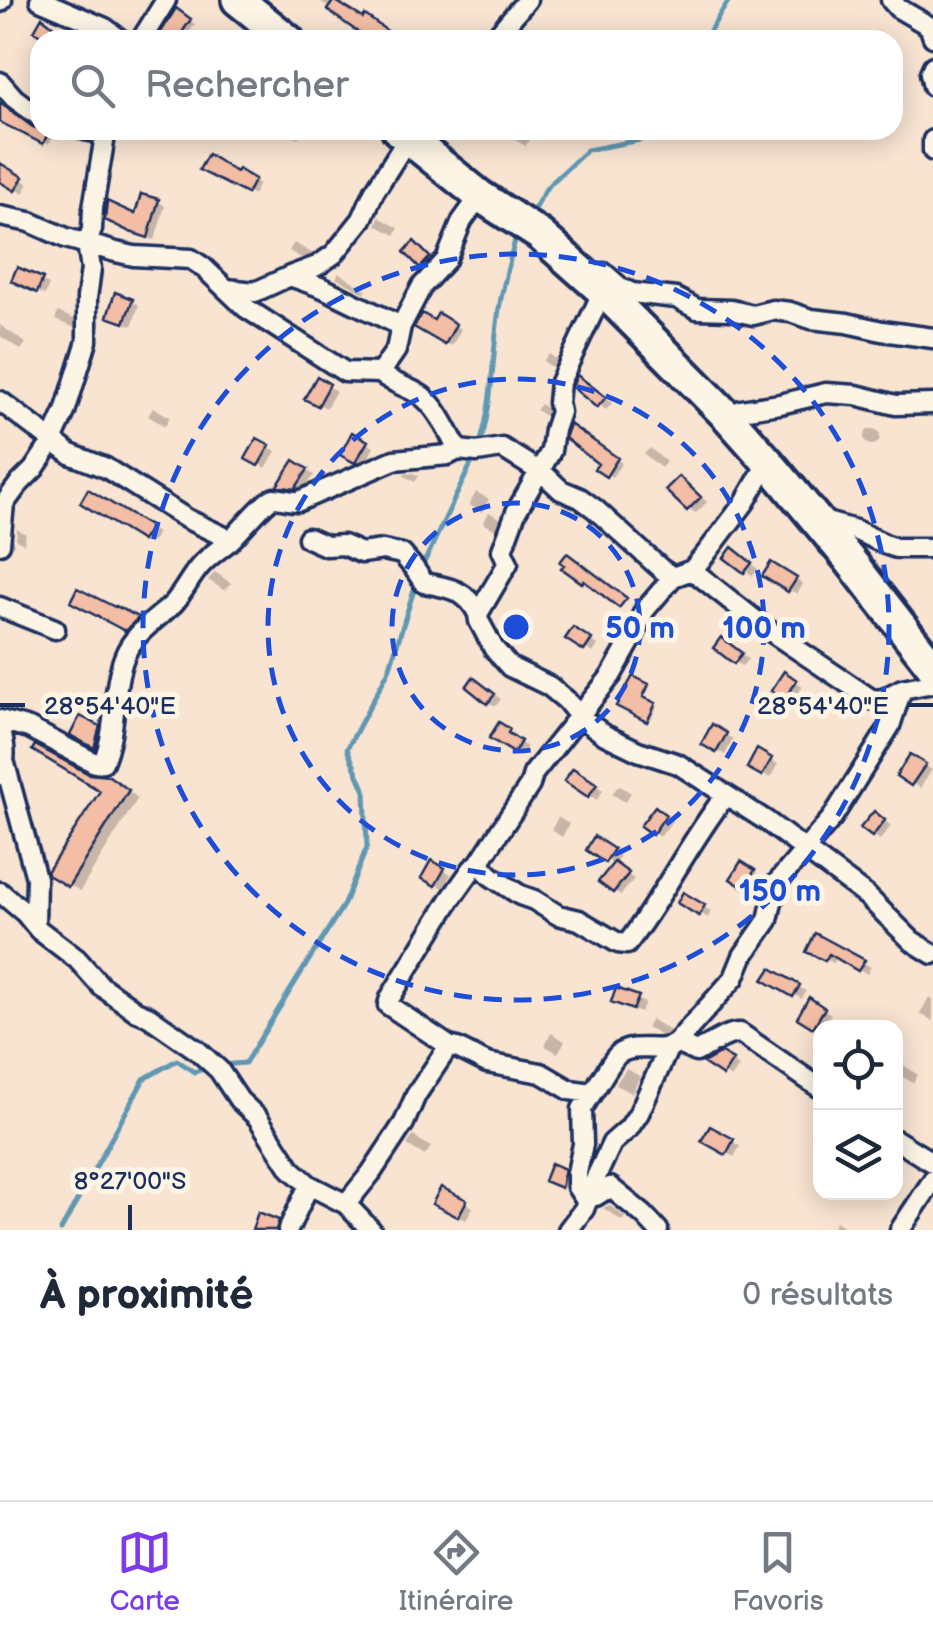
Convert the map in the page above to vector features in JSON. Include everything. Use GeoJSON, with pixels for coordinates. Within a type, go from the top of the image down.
{"type":"FeatureCollection","features":[{"type":"Feature","properties":{"kind":"highway"},"geometry":{"type":"LineString","coordinates":[[238,0],[276,30]]}},
{"type":"Feature","properties":{"kind":"highway"},"geometry":{"type":"LineString","coordinates":[[412,140],[480,196],[540,235],[728,416],[933,668]]}},
{"type":"Feature","properties":{"kind":"street"},"geometry":{"type":"LineString","coordinates":[[40,0],[108,30]]}},
{"type":"Feature","properties":{"kind":"street"},"geometry":{"type":"LineString","coordinates":[[147,30],[166,0]]}},
{"type":"Feature","properties":{"kind":"street"},"geometry":{"type":"LineString","coordinates":[[501,30],[527,0]]}},
{"type":"Feature","properties":{"kind":"street"},"geometry":{"type":"LineString","coordinates":[[891,0],[930,26],[933,37]]}},
{"type":"Feature","properties":{"kind":"street"},"geometry":{"type":"LineString","coordinates":[[933,66],[933,86]]}},
{"type":"Feature","properties":{"kind":"street"},"geometry":{"type":"LineString","coordinates":[[0,82],[30,110]]}},
{"type":"Feature","properties":{"kind":"street"},"geometry":{"type":"LineString","coordinates":[[0,544],[4,504],[34,470],[65,412],[87,340],[91,268],[88,244],[105,140]]}},
{"type":"Feature","properties":{"kind":"street"},"geometry":{"type":"LineString","coordinates":[[227,290],[254,292],[317,266],[334,254],[362,219],[400,140]]}},
{"type":"Feature","properties":{"kind":"street"},"geometry":{"type":"LineString","coordinates":[[933,140],[933,151]]}},
{"type":"Feature","properties":{"kind":"street"},"geometry":{"type":"LineString","coordinates":[[380,372],[396,350],[401,326],[422,286],[446,260],[462,221],[480,196]]}},
{"type":"Feature","properties":{"kind":"street"},"geometry":{"type":"LineString","coordinates":[[0,216],[134,256],[191,259],[246,308],[345,372],[380,372],[422,396],[440,417],[458,450]]}},
{"type":"Feature","properties":{"kind":"street"},"geometry":{"type":"LineString","coordinates":[[478,614],[508,563],[502,554],[503,547],[516,512],[548,458],[560,416],[560,382],[591,282],[601,271],[632,293],[672,297],[697,308],[753,314],[790,312],[811,320],[847,322],[933,338]]}},
{"type":"Feature","properties":{"kind":"street"},"geometry":{"type":"LineString","coordinates":[[290,276],[401,326]]}},
{"type":"Feature","properties":{"kind":"street"},"geometry":{"type":"LineString","coordinates":[[728,416],[826,392],[896,405],[933,404]]}},
{"type":"Feature","properties":{"kind":"street"},"geometry":{"type":"LineString","coordinates":[[0,401],[70,454],[106,468],[187,519],[230,540]]}},
{"type":"Feature","properties":{"kind":"street"},"geometry":{"type":"LineString","coordinates":[[0,720],[29,728],[95,763],[103,762],[113,734],[125,654],[134,640],[174,603],[200,566],[250,522],[268,500],[299,501],[394,460],[502,448],[608,519],[673,577]]}},
{"type":"Feature","properties":{"kind":"street"},"geometry":{"type":"LineString","coordinates":[[592,1093],[570,1090],[541,1073],[487,1064],[448,1046],[388,1004],[450,900],[479,864],[534,774],[611,676],[644,612],[673,577],[692,570],[732,520],[768,462]]}},
{"type":"Feature","properties":{"kind":"street"},"geometry":{"type":"LineString","coordinates":[[815,519],[856,530],[886,546],[933,548]]}},
{"type":"Feature","properties":{"kind":"street"},"geometry":{"type":"LineString","coordinates":[[308,538],[361,553],[382,550],[402,554],[424,583],[459,591],[474,604],[500,658],[515,670],[557,692],[595,728],[631,748],[678,764],[764,820],[867,896],[912,941],[933,954]]}},
{"type":"Feature","properties":{"kind":"street"},"geometry":{"type":"LineString","coordinates":[[692,570],[764,627],[871,699],[881,700],[902,689],[933,683]]}},
{"type":"Feature","properties":{"kind":"street"},"geometry":{"type":"LineString","coordinates":[[0,608],[55,629]]}},
{"type":"Feature","properties":{"kind":"street"},"geometry":{"type":"LineString","coordinates":[[568,1230],[584,1209],[612,1143],[639,1114],[672,1046],[734,978],[743,956],[768,920],[776,884],[825,828],[861,773],[892,720],[902,689]]}},
{"type":"Feature","properties":{"kind":"street"},"geometry":{"type":"LineString","coordinates":[[0,728],[4,741],[2,769],[36,878],[35,924]]}},
{"type":"Feature","properties":{"kind":"street"},"geometry":{"type":"LineString","coordinates":[[479,864],[520,894],[627,944],[644,924],[676,867],[725,796]]}},
{"type":"Feature","properties":{"kind":"street"},"geometry":{"type":"LineString","coordinates":[[0,892],[39,930],[77,958],[101,986],[210,1061],[238,1100],[258,1118],[291,1169],[309,1185],[346,1204],[370,1230]]}},
{"type":"Feature","properties":{"kind":"street"},"geometry":{"type":"LineString","coordinates":[[588,1198],[577,1186],[576,1173],[583,1144],[582,1110],[618,1054],[632,1048],[672,1046],[696,1052],[730,1033],[740,1033],[813,1083]]}},
{"type":"Feature","properties":{"kind":"street"},"geometry":{"type":"LineString","coordinates":[[346,1204],[404,1123],[416,1094],[448,1046]]}},
{"type":"Feature","properties":{"kind":"street"},"geometry":{"type":"LineString","coordinates":[[903,1144],[933,1162]]}},
{"type":"Feature","properties":{"kind":"street"},"geometry":{"type":"LineString","coordinates":[[900,1230],[933,1180]]}},
{"type":"Feature","properties":{"kind":"street"},"geometry":{"type":"LineString","coordinates":[[288,1230],[309,1185]]}},
{"type":"Feature","properties":{"kind":"street"},"geometry":{"type":"LineString","coordinates":[[588,1198],[610,1187],[658,1230]]}},
{"type":"Feature","properties":{"kind":"building"},"geometry":{"type":"Polygon","coordinates":[[[334,0],[386,30],[355,30],[327,10],[334,0]]]}},
{"type":"Feature","properties":{"kind":"building"},"geometry":{"type":"Polygon","coordinates":[[[176,8],[191,19],[184,30],[162,30],[176,8]]]}},
{"type":"Feature","properties":{"kind":"building"},"geometry":{"type":"Polygon","coordinates":[[[42,17],[59,30],[35,30],[42,17]]]}},
{"type":"Feature","properties":{"kind":"building"},"geometry":{"type":"Polygon","coordinates":[[[0,103],[30,125],[30,137],[0,122],[0,103]]]}},
{"type":"Feature","properties":{"kind":"building"},"geometry":{"type":"Polygon","coordinates":[[[208,154],[255,179],[247,194],[199,170],[208,154]]]}},
{"type":"Feature","properties":{"kind":"building"},"geometry":{"type":"Polygon","coordinates":[[[0,163],[23,177],[15,191],[0,182],[0,163]]]}},
{"type":"Feature","properties":{"kind":"building"},"geometry":{"type":"Polygon","coordinates":[[[141,194],[159,199],[148,238],[105,220],[107,201],[135,214],[141,194]]]}},
{"type":"Feature","properties":{"kind":"building"},"geometry":{"type":"Polygon","coordinates":[[[414,241],[430,257],[420,268],[404,252],[414,241]]]}},
{"type":"Feature","properties":{"kind":"building"},"geometry":{"type":"Polygon","coordinates":[[[17,267],[43,278],[37,293],[11,281],[17,267]]]}},
{"type":"Feature","properties":{"kind":"building"},"geometry":{"type":"Polygon","coordinates":[[[115,292],[133,299],[124,323],[107,317],[115,292]]]}},
{"type":"Feature","properties":{"kind":"building"},"geometry":{"type":"Polygon","coordinates":[[[422,313],[434,320],[438,313],[456,324],[445,345],[414,327],[422,313]]]}},
{"type":"Feature","properties":{"kind":"building"},"geometry":{"type":"Polygon","coordinates":[[[577,375],[606,397],[597,408],[572,387],[577,375]]]}},
{"type":"Feature","properties":{"kind":"building"},"geometry":{"type":"Polygon","coordinates":[[[317,376],[330,384],[318,406],[304,399],[317,376]]]}},
{"type":"Feature","properties":{"kind":"building"},"geometry":{"type":"Polygon","coordinates":[[[570,424],[618,458],[606,477],[594,469],[598,464],[565,438],[570,424]]]}},
{"type":"Feature","properties":{"kind":"building"},"geometry":{"type":"Polygon","coordinates":[[[352,432],[368,441],[355,463],[340,455],[352,432]]]}},
{"type":"Feature","properties":{"kind":"building"},"geometry":{"type":"Polygon","coordinates":[[[257,438],[270,445],[258,466],[245,459],[257,438]]]}},
{"type":"Feature","properties":{"kind":"building"},"geometry":{"type":"Polygon","coordinates":[[[294,460],[308,469],[295,489],[277,486],[294,460]]]}},
{"type":"Feature","properties":{"kind":"building"},"geometry":{"type":"Polygon","coordinates":[[[679,476],[701,497],[687,511],[665,490],[679,476]]]}},
{"type":"Feature","properties":{"kind":"building"},"geometry":{"type":"Polygon","coordinates":[[[88,489],[151,527],[142,541],[80,503],[88,489]]]}},
{"type":"Feature","properties":{"kind":"building"},"geometry":{"type":"Polygon","coordinates":[[[732,547],[752,563],[744,573],[724,558],[732,547]]]}},
{"type":"Feature","properties":{"kind":"building"},"geometry":{"type":"Polygon","coordinates":[[[567,553],[627,598],[619,608],[561,568],[564,565],[560,562],[567,553]]]}},
{"type":"Feature","properties":{"kind":"building"},"geometry":{"type":"Polygon","coordinates":[[[771,562],[797,578],[788,592],[762,576],[771,562]]]}},
{"type":"Feature","properties":{"kind":"building"},"geometry":{"type":"Polygon","coordinates":[[[77,588],[139,617],[125,631],[70,602],[77,588]]]}},
{"type":"Feature","properties":{"kind":"building"},"geometry":{"type":"Polygon","coordinates":[[[573,627],[592,639],[584,651],[565,639],[573,627]]]}},
{"type":"Feature","properties":{"kind":"building"},"geometry":{"type":"Polygon","coordinates":[[[721,637],[742,653],[734,664],[713,648],[721,637]]]}},
{"type":"Feature","properties":{"kind":"building"},"geometry":{"type":"Polygon","coordinates":[[[784,671],[797,680],[785,700],[771,691],[784,671]]]}},
{"type":"Feature","properties":{"kind":"building"},"geometry":{"type":"Polygon","coordinates":[[[633,676],[649,684],[643,697],[656,703],[647,722],[616,706],[633,676]]]}},
{"type":"Feature","properties":{"kind":"building"},"geometry":{"type":"Polygon","coordinates":[[[473,677],[495,694],[487,704],[466,687],[473,677]]]}},
{"type":"Feature","properties":{"kind":"building"},"geometry":{"type":"Polygon","coordinates":[[[80,716],[100,726],[94,748],[70,735],[80,716]]]}},
{"type":"Feature","properties":{"kind":"building"},"geometry":{"type":"Polygon","coordinates":[[[499,722],[521,741],[514,753],[489,738],[499,722]]]}},
{"type":"Feature","properties":{"kind":"building"},"geometry":{"type":"Polygon","coordinates":[[[712,724],[727,733],[716,753],[701,744],[712,724]]]}},
{"type":"Feature","properties":{"kind":"building"},"geometry":{"type":"Polygon","coordinates":[[[35,745],[89,774],[109,776],[129,790],[68,887],[47,872],[100,791],[32,750],[35,745]]]}},
{"type":"Feature","properties":{"kind":"building"},"geometry":{"type":"Polygon","coordinates":[[[757,749],[772,758],[762,776],[747,768],[757,749]]]}},
{"type":"Feature","properties":{"kind":"building"},"geometry":{"type":"Polygon","coordinates":[[[910,754],[926,764],[911,786],[896,776],[910,754]]]}},
{"type":"Feature","properties":{"kind":"building"},"geometry":{"type":"Polygon","coordinates":[[[573,768],[597,784],[588,797],[564,781],[573,768]]]}},
{"type":"Feature","properties":{"kind":"building"},"geometry":{"type":"Polygon","coordinates":[[[655,806],[666,815],[652,835],[640,826],[655,806]]]}},
{"type":"Feature","properties":{"kind":"building"},"geometry":{"type":"Polygon","coordinates":[[[874,811],[885,820],[872,837],[860,828],[874,811]]]}},
{"type":"Feature","properties":{"kind":"building"},"geometry":{"type":"Polygon","coordinates":[[[594,836],[614,849],[605,863],[586,850],[594,836]]]}},
{"type":"Feature","properties":{"kind":"building"},"geometry":{"type":"Polygon","coordinates":[[[431,860],[445,868],[435,886],[421,878],[431,860]]]}},
{"type":"Feature","properties":{"kind":"building"},"geometry":{"type":"Polygon","coordinates":[[[741,861],[755,870],[744,888],[730,879],[741,861]]]}},
{"type":"Feature","properties":{"kind":"building"},"geometry":{"type":"Polygon","coordinates":[[[614,862],[629,873],[613,893],[598,882],[614,862]]]}},
{"type":"Feature","properties":{"kind":"building"},"geometry":{"type":"Polygon","coordinates":[[[683,892],[705,905],[699,916],[677,903],[683,892]]]}},
{"type":"Feature","properties":{"kind":"building"},"geometry":{"type":"Polygon","coordinates":[[[815,933],[865,960],[858,971],[829,954],[825,961],[806,952],[815,933]]]}},
{"type":"Feature","properties":{"kind":"building"},"geometry":{"type":"Polygon","coordinates":[[[771,968],[800,985],[793,997],[763,980],[771,968]]]}},
{"type":"Feature","properties":{"kind":"building"},"geometry":{"type":"Polygon","coordinates":[[[616,988],[639,996],[633,1010],[611,1002],[616,988]]]}},
{"type":"Feature","properties":{"kind":"building"},"geometry":{"type":"Polygon","coordinates":[[[809,997],[825,1008],[818,1020],[813,1020],[813,1028],[797,1018],[809,997]]]}},
{"type":"Feature","properties":{"kind":"building"},"geometry":{"type":"Polygon","coordinates":[[[721,1053],[733,1060],[723,1076],[703,1063],[721,1053]]]}},
{"type":"Feature","properties":{"kind":"building"},"geometry":{"type":"Polygon","coordinates":[[[710,1126],[734,1139],[726,1155],[701,1141],[710,1126]]]}},
{"type":"Feature","properties":{"kind":"building"},"geometry":{"type":"Polygon","coordinates":[[[551,1163],[565,1169],[561,1188],[544,1181],[551,1163]]]}},
{"type":"Feature","properties":{"kind":"building"},"geometry":{"type":"Polygon","coordinates":[[[441,1187],[467,1200],[458,1217],[432,1204],[441,1187]]]}},
{"type":"Feature","properties":{"kind":"building"},"geometry":{"type":"Polygon","coordinates":[[[258,1212],[279,1220],[276,1230],[252,1230],[258,1212]]]}},
{"type":"Feature","properties":{"kind":"waterway"},"geometry":{"type":"LineString","coordinates":[[710,30],[729,0]]}},
{"type":"Feature","properties":{"kind":"waterway"},"geometry":{"type":"LineString","coordinates":[[530,216],[547,187],[587,150],[640,140]]}},
{"type":"Feature","properties":{"kind":"waterway"},"geometry":{"type":"LineString","coordinates":[[479,447],[490,399],[501,297],[519,233]]}},
{"type":"Feature","properties":{"kind":"waterway"},"geometry":{"type":"LineString","coordinates":[[421,569],[474,458]]}},
{"type":"Feature","properties":{"kind":"waterway"},"geometry":{"type":"LineString","coordinates":[[221,1065],[245,1063],[344,904],[367,847],[365,791],[347,749],[389,670],[417,580]]}},
{"type":"Feature","properties":{"kind":"waterway"},"geometry":{"type":"LineString","coordinates":[[61,1230],[144,1079],[177,1060],[194,1072],[210,1067]]}}]}
